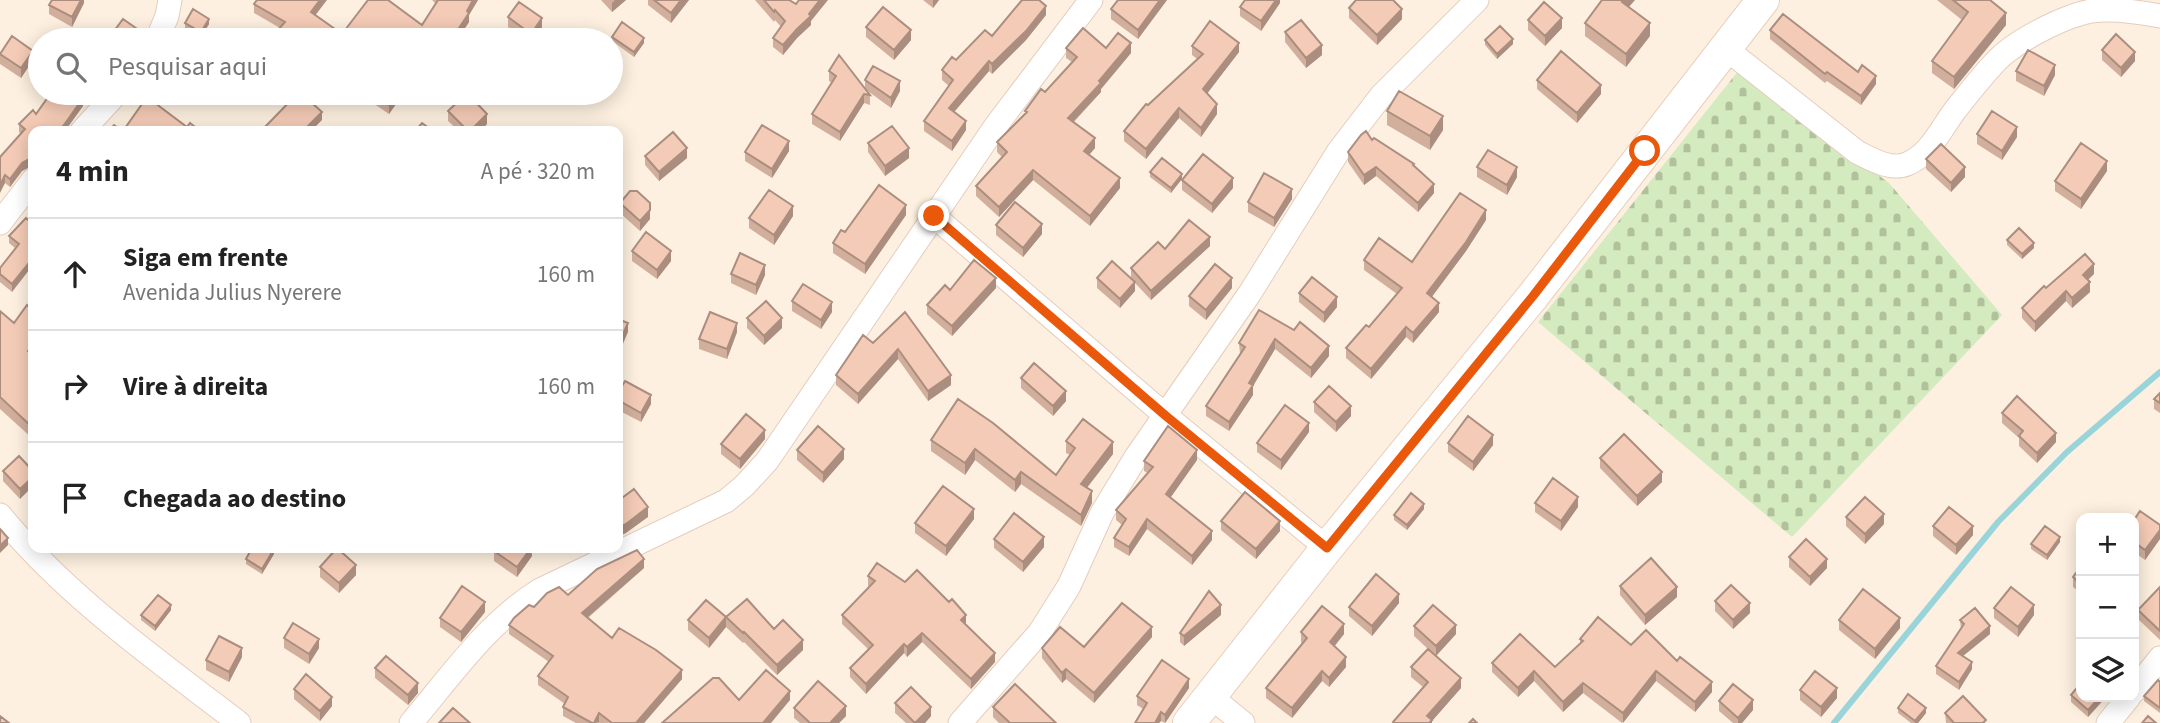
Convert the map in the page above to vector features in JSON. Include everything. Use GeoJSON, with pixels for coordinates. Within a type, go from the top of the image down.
{"type":"FeatureCollection","features":[{"type":"Feature","properties":{"kind":"street"},"geometry":{"type":"LineString","coordinates":[[162,28],[170,0]]}},
{"type":"Feature","properties":{"kind":"street"},"geometry":{"type":"LineString","coordinates":[[623,550],[726,501],[767,461],[995,127],[1090,0]]}},
{"type":"Feature","properties":{"kind":"street"},"geometry":{"type":"LineString","coordinates":[[960,723],[1040,632],[1069,586],[1102,513],[1136,457],[1250,293],[1338,152],[1381,96],[1477,0]]}},
{"type":"Feature","properties":{"kind":"street"},"geometry":{"type":"LineString","coordinates":[[1189,723],[1327,548],[1533,296],[1763,0]]}},
{"type":"Feature","properties":{"kind":"street"},"geometry":{"type":"LineString","coordinates":[[1725,48],[1857,152],[1893,166],[1907,164],[1927,149],[1956,108],[2004,53],[2030,37],[2064,19],[2091,11],[2113,10],[2160,16]]}},
{"type":"Feature","properties":{"kind":"street"},"geometry":{"type":"LineString","coordinates":[[87,126],[106,105]]}},
{"type":"Feature","properties":{"kind":"street"},"geometry":{"type":"LineString","coordinates":[[0,223],[28,187]]}},
{"type":"Feature","properties":{"kind":"street"},"geometry":{"type":"LineString","coordinates":[[934,216],[1166,416],[1327,548]]}},
{"type":"Feature","properties":{"kind":"street"},"geometry":{"type":"LineString","coordinates":[[0,515],[28,544]]}},
{"type":"Feature","properties":{"kind":"street"},"geometry":{"type":"LineString","coordinates":[[37,553],[75,593],[239,723]]}},
{"type":"Feature","properties":{"kind":"street"},"geometry":{"type":"LineString","coordinates":[[411,723],[494,625],[519,603],[617,553]]}},
{"type":"Feature","properties":{"kind":"street"},"geometry":{"type":"LineString","coordinates":[[2139,685],[2160,658]]}},
{"type":"Feature","properties":{"kind":"street"},"geometry":{"type":"LineString","coordinates":[[1211,697],[1242,723]]}},
{"type":"Feature","properties":{"kind":"street"},"geometry":{"type":"LineString","coordinates":[[2108,723],[2125,702]]}},
{"type":"Feature","properties":{"kind":"green space"},"geometry":{"type":"Polygon","coordinates":[[[1739,70],[1889,183],[2002,315],[1792,537],[1538,322],[1739,70]]]}},
{"type":"Feature","properties":{"kind":"building"},"geometry":{"type":"Polygon","coordinates":[[[52,0],[81,0],[72,17],[49,5],[52,0]]]}},
{"type":"Feature","properties":{"kind":"building"},"geometry":{"type":"Polygon","coordinates":[[[257,0],[320,0],[311,12],[334,28],[280,28],[285,22],[254,4],[257,0]]]}},
{"type":"Feature","properties":{"kind":"building"},"geometry":{"type":"Polygon","coordinates":[[[368,0],[388,0],[422,25],[438,0],[473,0],[467,11],[469,13],[459,28],[347,28],[368,0]]]}},
{"type":"Feature","properties":{"kind":"building"},"geometry":{"type":"Polygon","coordinates":[[[654,0],[681,0],[671,13],[654,0]]]}},
{"type":"Feature","properties":{"kind":"building"},"geometry":{"type":"Polygon","coordinates":[[[764,0],[789,0],[796,4],[799,0],[820,0],[809,14],[811,16],[783,45],[773,38],[785,21],[764,0]]]}},
{"type":"Feature","properties":{"kind":"building"},"geometry":{"type":"Polygon","coordinates":[[[1022,0],[1039,0],[1046,6],[1026,31],[992,64],[989,61],[949,108],[966,121],[952,141],[924,121],[953,80],[942,70],[952,57],[956,60],[985,30],[992,36],[1022,0]]]}},
{"type":"Feature","properties":{"kind":"building"},"geometry":{"type":"Polygon","coordinates":[[[1118,0],[1160,0],[1138,30],[1111,9],[1118,0]]]}},
{"type":"Feature","properties":{"kind":"building"},"geometry":{"type":"Polygon","coordinates":[[[1245,0],[1276,0],[1261,21],[1240,7],[1245,0]]]}},
{"type":"Feature","properties":{"kind":"building"},"geometry":{"type":"Polygon","coordinates":[[[1356,0],[1393,0],[1402,9],[1377,35],[1349,8],[1356,0]]]}},
{"type":"Feature","properties":{"kind":"building"},"geometry":{"type":"Polygon","coordinates":[[[1602,0],[1624,0],[1622,2],[1650,23],[1626,54],[1585,23],[1602,0]]]}},
{"type":"Feature","properties":{"kind":"building"},"geometry":{"type":"Polygon","coordinates":[[[1953,0],[1990,0],[2006,13],[1954,77],[1932,61],[1968,12],[1953,0]]]}},
{"type":"Feature","properties":{"kind":"building"},"geometry":{"type":"Polygon","coordinates":[[[519,2],[542,18],[535,28],[523,28],[508,17],[519,2]]]}},
{"type":"Feature","properties":{"kind":"building"},"geometry":{"type":"Polygon","coordinates":[[[1544,2],[1562,18],[1545,36],[1528,20],[1544,2]]]}},
{"type":"Feature","properties":{"kind":"building"},"geometry":{"type":"Polygon","coordinates":[[[883,7],[911,30],[894,50],[866,27],[883,7]]]}},
{"type":"Feature","properties":{"kind":"building"},"geometry":{"type":"Polygon","coordinates":[[[193,9],[209,19],[203,28],[194,28],[185,23],[193,9]]]}},
{"type":"Feature","properties":{"kind":"building"},"geometry":{"type":"Polygon","coordinates":[[[1783,14],[1858,72],[1862,65],[1876,76],[1861,96],[1827,72],[1825,74],[1770,30],[1783,14]]]}},
{"type":"Feature","properties":{"kind":"building"},"geometry":{"type":"Polygon","coordinates":[[[123,19],[136,28],[116,28],[123,19]]]}},
{"type":"Feature","properties":{"kind":"building"},"geometry":{"type":"Polygon","coordinates":[[[1301,20],[1322,45],[1306,58],[1285,32],[1301,20]]]}},
{"type":"Feature","properties":{"kind":"building"},"geometry":{"type":"Polygon","coordinates":[[[1210,21],[1239,43],[1203,89],[1217,104],[1201,128],[1179,108],[1146,149],[1124,131],[1146,104],[1203,54],[1192,46],[1210,21]]]}},
{"type":"Feature","properties":{"kind":"building"},"geometry":{"type":"Polygon","coordinates":[[[622,22],[644,38],[634,52],[623,44],[623,28],[618,28],[622,22]]]}},
{"type":"Feature","properties":{"kind":"building"},"geometry":{"type":"Polygon","coordinates":[[[1500,26],[1513,39],[1497,54],[1485,40],[1500,26]]]}},
{"type":"Feature","properties":{"kind":"building"},"geometry":{"type":"Polygon","coordinates":[[[1083,28],[1106,48],[1118,33],[1131,43],[1099,81],[1101,83],[1068,118],[1095,138],[1084,151],[1120,178],[1090,216],[1033,170],[999,207],[976,186],[1007,152],[997,142],[1027,112],[1025,111],[1041,89],[1045,92],[1077,57],[1066,48],[1083,28]]]}},
{"type":"Feature","properties":{"kind":"building"},"geometry":{"type":"Polygon","coordinates":[[[2116,34],[2135,52],[2121,68],[2102,50],[2116,34]]]}},
{"type":"Feature","properties":{"kind":"building"},"geometry":{"type":"Polygon","coordinates":[[[12,36],[28,47],[28,58],[21,68],[0,54],[12,36]]]}},
{"type":"Feature","properties":{"kind":"building"},"geometry":{"type":"Polygon","coordinates":[[[2028,50],[2055,65],[2044,86],[2016,71],[2028,50]]]}},
{"type":"Feature","properties":{"kind":"building"},"geometry":{"type":"Polygon","coordinates":[[[1561,51],[1601,85],[1577,113],[1537,80],[1561,51]]]}},
{"type":"Feature","properties":{"kind":"building"},"geometry":{"type":"Polygon","coordinates":[[[839,55],[870,95],[864,94],[840,132],[812,114],[836,76],[829,71],[839,55]]]}},
{"type":"Feature","properties":{"kind":"building"},"geometry":{"type":"Polygon","coordinates":[[[873,66],[900,81],[891,98],[865,80],[873,66]]]}},
{"type":"Feature","properties":{"kind":"building"},"geometry":{"type":"Polygon","coordinates":[[[1399,91],[1443,116],[1430,136],[1387,111],[1399,91]]]}},
{"type":"Feature","properties":{"kind":"building"},"geometry":{"type":"Polygon","coordinates":[[[42,105],[78,105],[63,126],[28,126],[28,160],[22,163],[10,179],[5,175],[0,185],[0,157],[25,129],[19,124],[33,110],[36,114],[42,105]]]}},
{"type":"Feature","properties":{"kind":"building"},"geometry":{"type":"Polygon","coordinates":[[[141,105],[158,105],[186,126],[127,126],[141,105]]]}},
{"type":"Feature","properties":{"kind":"building"},"geometry":{"type":"Polygon","coordinates":[[[286,105],[314,105],[322,112],[308,126],[266,126],[286,105]]]}},
{"type":"Feature","properties":{"kind":"building"},"geometry":{"type":"Polygon","coordinates":[[[454,105],[478,105],[487,114],[475,126],[463,126],[448,111],[454,105]]]}},
{"type":"Feature","properties":{"kind":"building"},"geometry":{"type":"Polygon","coordinates":[[[1992,111],[2017,127],[2002,151],[1977,134],[1992,111]]]}},
{"type":"Feature","properties":{"kind":"building"},"geometry":{"type":"Polygon","coordinates":[[[762,125],[789,141],[772,169],[745,152],[762,125]]]}},
{"type":"Feature","properties":{"kind":"building"},"geometry":{"type":"Polygon","coordinates":[[[892,126],[909,148],[885,166],[868,143],[892,126]]]}},
{"type":"Feature","properties":{"kind":"building"},"geometry":{"type":"Polygon","coordinates":[[[1366,131],[1372,140],[1374,138],[1414,164],[1434,184],[1418,203],[1376,167],[1364,175],[1348,152],[1366,131]]]}},
{"type":"Feature","properties":{"kind":"building"},"geometry":{"type":"Polygon","coordinates":[[[673,132],[687,148],[659,172],[645,156],[673,132]]]}},
{"type":"Feature","properties":{"kind":"building"},"geometry":{"type":"Polygon","coordinates":[[[2081,143],[2107,161],[2081,199],[2055,181],[2081,143]]]}},
{"type":"Feature","properties":{"kind":"building"},"geometry":{"type":"Polygon","coordinates":[[[1941,144],[1965,167],[1951,183],[1926,159],[1941,144]]]}},
{"type":"Feature","properties":{"kind":"building"},"geometry":{"type":"Polygon","coordinates":[[[1488,150],[1517,167],[1507,185],[1477,167],[1488,150]]]}},
{"type":"Feature","properties":{"kind":"building"},"geometry":{"type":"Polygon","coordinates":[[[1203,154],[1233,178],[1212,204],[1182,180],[1203,154]]]}},
{"type":"Feature","properties":{"kind":"building"},"geometry":{"type":"Polygon","coordinates":[[[1162,158],[1182,174],[1171,188],[1150,172],[1162,158]]]}},
{"type":"Feature","properties":{"kind":"building"},"geometry":{"type":"Polygon","coordinates":[[[1264,173],[1292,189],[1274,218],[1248,202],[1264,173]]]}},
{"type":"Feature","properties":{"kind":"building"},"geometry":{"type":"Polygon","coordinates":[[[879,185],[906,205],[865,264],[833,243],[841,230],[845,232],[879,185]]]}},
{"type":"Feature","properties":{"kind":"building"},"geometry":{"type":"Polygon","coordinates":[[[769,190],[793,206],[774,235],[749,218],[769,190]]]}},
{"type":"Feature","properties":{"kind":"building"},"geometry":{"type":"Polygon","coordinates":[[[630,191],[637,191],[650,203],[650,210],[640,221],[623,206],[623,199],[630,191]]]}},
{"type":"Feature","properties":{"kind":"building"},"geometry":{"type":"Polygon","coordinates":[[[1460,193],[1486,210],[1466,242],[1427,293],[1439,303],[1413,333],[1406,327],[1371,369],[1346,348],[1366,325],[1369,327],[1402,288],[1364,260],[1379,238],[1412,262],[1460,193]]]}},
{"type":"Feature","properties":{"kind":"building"},"geometry":{"type":"Polygon","coordinates":[[[1015,202],[1042,224],[1023,248],[996,225],[1015,202]]]}},
{"type":"Feature","properties":{"kind":"building"},"geometry":{"type":"Polygon","coordinates":[[[26,218],[28,220],[28,264],[12,284],[0,274],[0,268],[19,244],[9,236],[26,218]]]}},
{"type":"Feature","properties":{"kind":"building"},"geometry":{"type":"Polygon","coordinates":[[[1189,220],[1210,237],[1151,291],[1131,268],[1158,242],[1165,249],[1189,220]]]}},
{"type":"Feature","properties":{"kind":"building"},"geometry":{"type":"Polygon","coordinates":[[[2019,228],[2034,243],[2022,254],[2007,240],[2019,228]]]}},
{"type":"Feature","properties":{"kind":"building"},"geometry":{"type":"Polygon","coordinates":[[[646,232],[671,251],[657,270],[632,251],[646,232]]]}},
{"type":"Feature","properties":{"kind":"building"},"geometry":{"type":"Polygon","coordinates":[[[740,253],[765,265],[756,285],[731,274],[740,253]]]}},
{"type":"Feature","properties":{"kind":"building"},"geometry":{"type":"Polygon","coordinates":[[[2085,254],[2094,264],[2083,275],[2090,282],[2072,298],[2066,291],[2035,322],[2022,308],[2044,286],[2046,288],[2085,254]]]}},
{"type":"Feature","properties":{"kind":"building"},"geometry":{"type":"Polygon","coordinates":[[[974,260],[996,278],[952,326],[927,305],[945,285],[950,290],[974,260]]]}},
{"type":"Feature","properties":{"kind":"building"},"geometry":{"type":"Polygon","coordinates":[[[1112,261],[1135,282],[1120,299],[1097,278],[1112,261]]]}},
{"type":"Feature","properties":{"kind":"building"},"geometry":{"type":"Polygon","coordinates":[[[1215,264],[1232,278],[1206,310],[1189,296],[1215,264]]]}},
{"type":"Feature","properties":{"kind":"building"},"geometry":{"type":"Polygon","coordinates":[[[1312,277],[1337,297],[1324,313],[1299,293],[1312,277]]]}},
{"type":"Feature","properties":{"kind":"building"},"geometry":{"type":"Polygon","coordinates":[[[803,284],[832,302],[821,320],[792,301],[803,284]]]}},
{"type":"Feature","properties":{"kind":"building"},"geometry":{"type":"Polygon","coordinates":[[[766,301],[782,318],[764,336],[747,318],[766,301]]]}},
{"type":"Feature","properties":{"kind":"building"},"geometry":{"type":"Polygon","coordinates":[[[27,305],[28,423],[0,397],[0,311],[14,323],[27,305]]]}},
{"type":"Feature","properties":{"kind":"building"},"geometry":{"type":"Polygon","coordinates":[[[1259,310],[1294,330],[1300,322],[1329,346],[1311,368],[1275,339],[1249,383],[1253,385],[1229,422],[1206,406],[1245,347],[1239,343],[1259,310]]]}},
{"type":"Feature","properties":{"kind":"building"},"geometry":{"type":"Polygon","coordinates":[[[710,312],[737,323],[727,349],[699,339],[710,312]]]}},
{"type":"Feature","properties":{"kind":"building"},"geometry":{"type":"Polygon","coordinates":[[[905,312],[951,375],[928,391],[898,349],[858,394],[836,375],[863,335],[873,343],[905,312]]]}},
{"type":"Feature","properties":{"kind":"building"},"geometry":{"type":"Polygon","coordinates":[[[623,321],[628,323],[623,334],[623,321]]]}},
{"type":"Feature","properties":{"kind":"building"},"geometry":{"type":"Polygon","coordinates":[[[1034,363],[1066,391],[1053,406],[1021,378],[1034,363]]]}},
{"type":"Feature","properties":{"kind":"building"},"geometry":{"type":"Polygon","coordinates":[[[625,381],[651,395],[641,413],[623,403],[625,381]]]}},
{"type":"Feature","properties":{"kind":"building"},"geometry":{"type":"Polygon","coordinates":[[[1329,386],[1351,406],[1336,422],[1314,402],[1329,386]]]}},
{"type":"Feature","properties":{"kind":"building"},"geometry":{"type":"Polygon","coordinates":[[[2017,396],[2056,433],[2037,453],[2019,436],[2023,431],[2002,413],[2017,396]]]}},
{"type":"Feature","properties":{"kind":"building"},"geometry":{"type":"Polygon","coordinates":[[[958,399],[993,423],[1056,475],[1075,448],[1066,441],[1083,419],[1113,442],[1081,484],[1092,491],[1081,515],[1021,472],[1015,480],[975,449],[965,463],[931,440],[958,399]]]}},
{"type":"Feature","properties":{"kind":"building"},"geometry":{"type":"Polygon","coordinates":[[[1285,405],[1309,423],[1281,460],[1257,443],[1285,405]]]}},
{"type":"Feature","properties":{"kind":"building"},"geometry":{"type":"Polygon","coordinates":[[[746,414],[765,430],[740,459],[721,444],[746,414]]]}},
{"type":"Feature","properties":{"kind":"building"},"geometry":{"type":"Polygon","coordinates":[[[1468,416],[1493,435],[1473,462],[1448,443],[1468,416]]]}},
{"type":"Feature","properties":{"kind":"building"},"geometry":{"type":"Polygon","coordinates":[[[818,426],[844,449],[823,473],[797,450],[818,426]]]}},
{"type":"Feature","properties":{"kind":"building"},"geometry":{"type":"Polygon","coordinates":[[[1168,426],[1197,450],[1166,494],[1212,531],[1192,556],[1147,519],[1129,547],[1114,538],[1126,519],[1116,510],[1153,467],[1144,461],[1168,426]]]}},
{"type":"Feature","properties":{"kind":"building"},"geometry":{"type":"Polygon","coordinates":[[[1624,434],[1662,472],[1637,496],[1600,458],[1624,434]]]}},
{"type":"Feature","properties":{"kind":"building"},"geometry":{"type":"Polygon","coordinates":[[[19,456],[28,466],[28,482],[20,489],[3,471],[19,456]]]}},
{"type":"Feature","properties":{"kind":"building"},"geometry":{"type":"Polygon","coordinates":[[[1553,478],[1578,497],[1561,521],[1535,503],[1553,478]]]}},
{"type":"Feature","properties":{"kind":"building"},"geometry":{"type":"Polygon","coordinates":[[[943,486],[974,509],[946,546],[915,523],[943,486]]]}},
{"type":"Feature","properties":{"kind":"building"},"geometry":{"type":"Polygon","coordinates":[[[634,489],[648,507],[623,526],[623,497],[634,489]]]}},
{"type":"Feature","properties":{"kind":"building"},"geometry":{"type":"Polygon","coordinates":[[[1245,492],[1280,521],[1256,549],[1221,521],[1245,492]]]}},
{"type":"Feature","properties":{"kind":"building"},"geometry":{"type":"Polygon","coordinates":[[[1411,493],[1424,504],[1407,525],[1394,515],[1411,493]]]}},
{"type":"Feature","properties":{"kind":"building"},"geometry":{"type":"Polygon","coordinates":[[[1865,497],[1884,514],[1865,534],[1846,517],[1865,497]]]}},
{"type":"Feature","properties":{"kind":"building"},"geometry":{"type":"Polygon","coordinates":[[[1949,507],[1973,526],[1956,545],[1933,526],[1949,507]]]}},
{"type":"Feature","properties":{"kind":"building"},"geometry":{"type":"Polygon","coordinates":[[[2140,511],[2160,525],[2160,530],[2145,550],[2139,546],[2140,511]]]}},
{"type":"Feature","properties":{"kind":"building"},"geometry":{"type":"Polygon","coordinates":[[[1014,513],[1044,537],[1023,562],[994,539],[1014,513]]]}},
{"type":"Feature","properties":{"kind":"building"},"geometry":{"type":"Polygon","coordinates":[[[2045,526],[2060,537],[2047,555],[2031,544],[2045,526]]]}},
{"type":"Feature","properties":{"kind":"building"},"geometry":{"type":"Polygon","coordinates":[[[0,529],[8,538],[0,546],[0,529]]]}},
{"type":"Feature","properties":{"kind":"building"},"geometry":{"type":"Polygon","coordinates":[[[1806,539],[1827,559],[1810,577],[1789,557],[1806,539]]]}},
{"type":"Feature","properties":{"kind":"building"},"geometry":{"type":"Polygon","coordinates":[[[637,550],[644,559],[582,613],[612,638],[619,628],[656,650],[682,670],[636,723],[612,723],[599,713],[592,723],[563,707],[568,697],[538,676],[553,656],[509,625],[529,605],[534,607],[547,593],[559,587],[568,595],[597,569],[637,550]]]}},
{"type":"Feature","properties":{"kind":"building"},"geometry":{"type":"Polygon","coordinates":[[[249,553],[272,553],[262,569],[246,559],[249,553]]]}},
{"type":"Feature","properties":{"kind":"building"},"geometry":{"type":"Polygon","coordinates":[[[333,553],[343,553],[356,565],[339,583],[320,567],[333,553]]]}},
{"type":"Feature","properties":{"kind":"building"},"geometry":{"type":"Polygon","coordinates":[[[497,553],[527,553],[517,567],[497,553]]]}},
{"type":"Feature","properties":{"kind":"building"},"geometry":{"type":"Polygon","coordinates":[[[1651,558],[1677,587],[1645,615],[1620,586],[1651,558]]]}},
{"type":"Feature","properties":{"kind":"building"},"geometry":{"type":"Polygon","coordinates":[[[877,563],[905,582],[917,570],[949,602],[952,599],[966,615],[961,620],[995,653],[971,679],[922,633],[907,647],[904,644],[866,684],[850,668],[873,645],[842,615],[875,581],[868,576],[877,563]]]}},
{"type":"Feature","properties":{"kind":"building"},"geometry":{"type":"Polygon","coordinates":[[[1376,574],[1399,594],[1372,626],[1349,607],[1376,574]]]}},
{"type":"Feature","properties":{"kind":"building"},"geometry":{"type":"Polygon","coordinates":[[[1731,585],[1750,603],[1733,620],[1715,601],[1731,585]]]}},
{"type":"Feature","properties":{"kind":"building"},"geometry":{"type":"Polygon","coordinates":[[[462,586],[485,602],[461,632],[440,618],[462,586]]]}},
{"type":"Feature","properties":{"kind":"building"},"geometry":{"type":"Polygon","coordinates":[[[2011,587],[2034,605],[2018,627],[1994,608],[2011,587]]]}},
{"type":"Feature","properties":{"kind":"building"},"geometry":{"type":"Polygon","coordinates":[[[2160,587],[2160,631],[2139,611],[2160,587]]]}},
{"type":"Feature","properties":{"kind":"building"},"geometry":{"type":"Polygon","coordinates":[[[1863,589],[1900,618],[1875,649],[1839,620],[1863,589]]]}},
{"type":"Feature","properties":{"kind":"building"},"geometry":{"type":"Polygon","coordinates":[[[1209,591],[1221,605],[1184,636],[1180,633],[1209,591]]]}},
{"type":"Feature","properties":{"kind":"building"},"geometry":{"type":"Polygon","coordinates":[[[158,595],[171,605],[155,626],[141,615],[158,595]]]}},
{"type":"Feature","properties":{"kind":"building"},"geometry":{"type":"Polygon","coordinates":[[[747,599],[774,629],[783,620],[803,640],[777,665],[726,617],[747,599]]]}},
{"type":"Feature","properties":{"kind":"building"},"geometry":{"type":"Polygon","coordinates":[[[706,600],[726,617],[709,638],[688,620],[706,600]]]}},
{"type":"Feature","properties":{"kind":"building"},"geometry":{"type":"Polygon","coordinates":[[[1122,603],[1152,627],[1094,693],[1066,669],[1062,673],[1042,648],[1060,627],[1084,647],[1122,603]]]}},
{"type":"Feature","properties":{"kind":"building"},"geometry":{"type":"Polygon","coordinates":[[[1433,605],[1456,625],[1436,646],[1414,626],[1433,605]]]}},
{"type":"Feature","properties":{"kind":"building"},"geometry":{"type":"Polygon","coordinates":[[[1322,606],[1344,624],[1330,642],[1346,657],[1329,678],[1322,671],[1292,708],[1266,688],[1307,638],[1301,632],[1322,606]]]}},
{"type":"Feature","properties":{"kind":"building"},"geometry":{"type":"Polygon","coordinates":[[[1975,608],[1990,626],[1958,653],[1972,662],[1959,682],[1936,666],[1964,624],[1960,620],[1975,608]]]}},
{"type":"Feature","properties":{"kind":"building"},"geometry":{"type":"Polygon","coordinates":[[[1598,617],[1631,645],[1646,630],[1677,661],[1680,657],[1712,682],[1695,702],[1656,671],[1623,713],[1583,683],[1563,702],[1534,671],[1518,688],[1492,663],[1520,634],[1555,667],[1583,641],[1580,639],[1598,617]]]}},
{"type":"Feature","properties":{"kind":"building"},"geometry":{"type":"Polygon","coordinates":[[[293,623],[319,639],[309,654],[284,638],[293,623]]]}},
{"type":"Feature","properties":{"kind":"building"},"geometry":{"type":"Polygon","coordinates":[[[219,636],[242,648],[229,672],[206,660],[219,636]]]}},
{"type":"Feature","properties":{"kind":"building"},"geometry":{"type":"Polygon","coordinates":[[[1428,649],[1461,678],[1427,716],[1432,720],[1429,723],[1394,723],[1428,682],[1411,667],[1428,649]]]}},
{"type":"Feature","properties":{"kind":"building"},"geometry":{"type":"Polygon","coordinates":[[[386,656],[418,683],[408,695],[375,668],[386,656]]]}},
{"type":"Feature","properties":{"kind":"building"},"geometry":{"type":"Polygon","coordinates":[[[1162,660],[1189,679],[1165,715],[1161,712],[1155,723],[1135,723],[1147,703],[1137,696],[1162,660]]]}},
{"type":"Feature","properties":{"kind":"building"},"geometry":{"type":"Polygon","coordinates":[[[766,670],[790,691],[763,723],[662,723],[713,678],[719,678],[739,700],[766,670]]]}},
{"type":"Feature","properties":{"kind":"building"},"geometry":{"type":"Polygon","coordinates":[[[1815,671],[1837,688],[1821,707],[1800,690],[1815,671]]]}},
{"type":"Feature","properties":{"kind":"building"},"geometry":{"type":"Polygon","coordinates":[[[306,674],[332,697],[320,711],[294,689],[306,674]]]}},
{"type":"Feature","properties":{"kind":"building"},"geometry":{"type":"Polygon","coordinates":[[[2158,680],[2160,682],[2160,708],[2144,696],[2158,680]]]}},
{"type":"Feature","properties":{"kind":"building"},"geometry":{"type":"Polygon","coordinates":[[[818,681],[846,706],[830,723],[810,723],[794,708],[818,681]]]}},
{"type":"Feature","properties":{"kind":"building"},"geometry":{"type":"Polygon","coordinates":[[[1015,684],[1056,723],[1010,723],[993,707],[1015,684]]]}},
{"type":"Feature","properties":{"kind":"building"},"geometry":{"type":"Polygon","coordinates":[[[1733,684],[1753,700],[1738,718],[1719,701],[1733,684]]]}},
{"type":"Feature","properties":{"kind":"building"},"geometry":{"type":"Polygon","coordinates":[[[911,687],[931,707],[915,723],[895,703],[911,687]]]}},
{"type":"Feature","properties":{"kind":"building"},"geometry":{"type":"Polygon","coordinates":[[[1908,694],[1926,708],[1915,721],[1898,708],[1908,694]]]}},
{"type":"Feature","properties":{"kind":"building"},"geometry":{"type":"Polygon","coordinates":[[[1963,696],[1986,720],[1983,723],[1954,723],[1945,713],[1963,696]]]}},
{"type":"Feature","properties":{"kind":"building"},"geometry":{"type":"Polygon","coordinates":[[[2079,702],[2095,702],[2088,710],[2079,702]]]}},
{"type":"Feature","properties":{"kind":"building"},"geometry":{"type":"Polygon","coordinates":[[[453,708],[470,723],[439,723],[453,708]]]}},
{"type":"Feature","properties":{"kind":"building"},"geometry":{"type":"Polygon","coordinates":[[[0,716],[9,723],[0,723],[0,716]]]}},
{"type":"Feature","properties":{"kind":"building"},"geometry":{"type":"Polygon","coordinates":[[[2148,716],[2156,723],[2142,723],[2148,716]]]}},
{"type":"Feature","properties":{"kind":"waterway"},"geometry":{"type":"LineString","coordinates":[[1834,723],[1998,522],[2067,452],[2160,372]]}},
{"type":"Feature","properties":{"kind":"route"},"geometry":{"type":"LineString","coordinates":[[934,216],[1166,416],[1327,548],[1533,296],[1645,151]]}}]}
